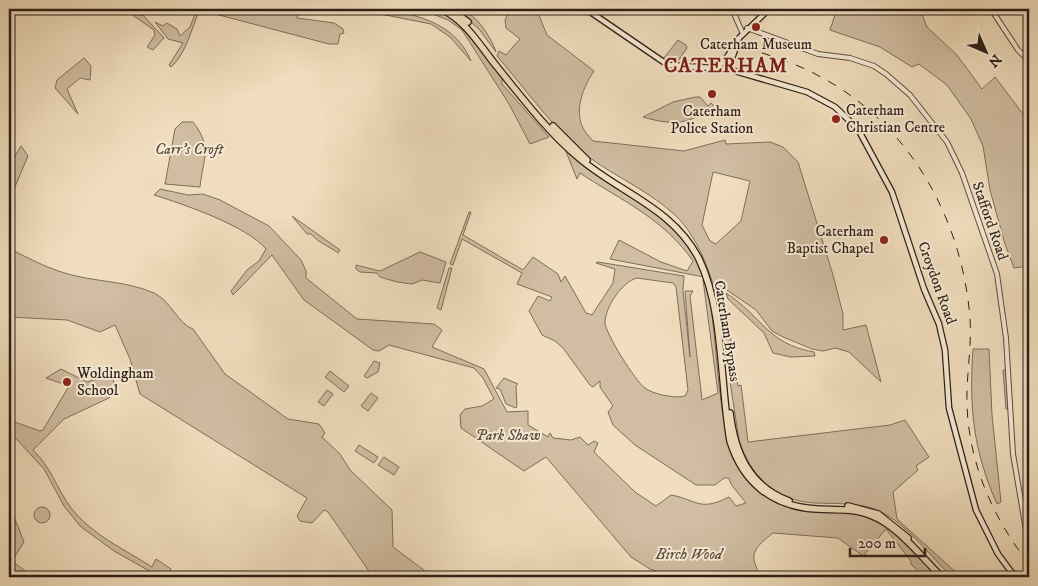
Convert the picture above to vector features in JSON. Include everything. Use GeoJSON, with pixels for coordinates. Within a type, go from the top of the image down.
{"type":"FeatureCollection","features":[{"type":"Feature","properties":{"kind":"highway","name":"Caterham Bypass"},"geometry":{"type":"LineString","coordinates":[[442,9],[470,30],[506,78],[569,149],[593,170],[659,210],[675,225],[690,244],[703,269],[711,297],[730,441],[738,462],[751,481],[766,494],[788,505],[806,509],[852,510],[877,518],[898,533],[942,577]]}},
{"type":"Feature","properties":{"kind":"highway","name":"Caterham Bypass"},"geometry":{"type":"LineString","coordinates":[[450,9],[473,28],[502,68],[571,145],[595,166],[662,208],[694,244],[704,264],[714,294],[734,440],[741,459],[751,475],[765,489],[788,501],[806,505],[856,507],[878,514],[901,531],[947,577]]}},
{"type":"Feature","properties":{"kind":"main road"},"geometry":{"type":"LineString","coordinates":[[586,9],[658,60],[668,65],[713,69],[728,67]]}},
{"type":"Feature","properties":{"kind":"main road"},"geometry":{"type":"LineString","coordinates":[[713,69],[723,63],[747,28],[764,14],[766,9]]}},
{"type":"Feature","properties":{"kind":"main road"},"geometry":{"type":"LineString","coordinates":[[728,67],[734,48]]}},
{"type":"Feature","properties":{"kind":"main road"},"geometry":{"type":"LineString","coordinates":[[723,63],[728,67]]}},
{"type":"Feature","properties":{"kind":"main road","name":"Croydon Road"},"geometry":{"type":"LineString","coordinates":[[728,67],[807,92],[832,104],[853,123],[872,152],[892,192],[924,288],[942,332],[949,408],[976,510],[998,554],[1015,577]]}},
{"type":"Feature","properties":{"kind":"street"},"geometry":{"type":"LineString","coordinates":[[732,9],[743,34]]}},
{"type":"Feature","properties":{"kind":"street"},"geometry":{"type":"LineString","coordinates":[[991,9],[1018,50],[1029,61]]}},
{"type":"Feature","properties":{"kind":"street","name":"Stafford Road"},"geometry":{"type":"LineString","coordinates":[[747,28],[818,54],[850,58],[874,66],[910,95],[947,142],[962,173],[997,274],[1006,338],[1013,454],[1029,548]]}},
{"type":"Feature","properties":{"kind":"green space"},"geometry":{"type":"Polygon","coordinates":[[[124,9],[133,9],[138,15],[143,15],[164,38],[153,50],[147,47],[155,35],[154,30],[124,9]]]}},
{"type":"Feature","properties":{"kind":"green space"},"geometry":{"type":"Polygon","coordinates":[[[197,9],[282,9],[298,14],[297,18],[334,23],[343,29],[344,33],[340,34],[338,44],[329,44],[200,10],[185,48],[171,67],[169,65],[183,43],[168,39],[155,22],[163,26],[167,23],[177,29],[180,36],[190,27],[197,9]]]}},
{"type":"Feature","properties":{"kind":"green space"},"geometry":{"type":"Polygon","coordinates":[[[355,9],[372,9],[406,14],[438,25],[463,46],[471,61],[450,37],[431,24],[355,9]]]}},
{"type":"Feature","properties":{"kind":"green space"},"geometry":{"type":"Polygon","coordinates":[[[420,9],[434,11],[447,16],[468,32],[502,77],[502,84],[549,137],[530,144],[509,104],[462,30],[448,20],[420,9]]]}},
{"type":"Feature","properties":{"kind":"green space"},"geometry":{"type":"Polygon","coordinates":[[[456,9],[463,10],[481,25],[496,52],[479,29],[456,9]]]}},
{"type":"Feature","properties":{"kind":"green space"},"geometry":{"type":"Polygon","coordinates":[[[510,9],[528,9],[538,13],[547,35],[594,71],[583,91],[579,114],[584,130],[593,141],[684,151],[725,140],[726,144],[770,142],[783,147],[798,162],[833,275],[843,314],[843,330],[866,325],[881,382],[849,352],[835,348],[823,351],[812,349],[772,331],[756,310],[721,286],[725,304],[719,306],[703,257],[691,234],[683,224],[663,205],[596,162],[572,143],[543,112],[497,56],[499,51],[506,55],[520,39],[506,28],[505,20],[510,9]],[[713,172],[702,225],[710,241],[716,244],[741,221],[750,181],[713,172]]]}},
{"type":"Feature","properties":{"kind":"green space"},"geometry":{"type":"Polygon","coordinates":[[[820,9],[920,9],[927,27],[957,55],[982,89],[995,77],[1029,122],[1029,266],[1014,268],[1005,244],[990,190],[983,146],[971,119],[947,85],[919,64],[912,67],[880,47],[830,30],[836,12],[820,9]]]}},
{"type":"Feature","properties":{"kind":"green space"},"geometry":{"type":"Polygon","coordinates":[[[678,40],[686,45],[687,48],[676,64],[663,59],[678,40]]]}},
{"type":"Feature","properties":{"kind":"green space"},"geometry":{"type":"Polygon","coordinates":[[[84,58],[91,66],[90,80],[80,78],[67,89],[78,114],[55,88],[57,80],[84,58]]]}},
{"type":"Feature","properties":{"kind":"green space"},"geometry":{"type":"Polygon","coordinates":[[[506,80],[557,138],[671,224],[694,253],[704,277],[610,259],[619,240],[661,262],[687,271],[693,261],[669,233],[641,211],[580,173],[577,179],[565,149],[505,82],[506,80]]]}},
{"type":"Feature","properties":{"kind":"green space"},"geometry":{"type":"Polygon","coordinates":[[[700,97],[708,106],[711,103],[715,107],[697,117],[680,122],[664,122],[643,117],[673,102],[700,97]]]}},
{"type":"Feature","properties":{"kind":"green space","name":"Carr's Croft"},"geometry":{"type":"Polygon","coordinates":[[[182,122],[193,122],[205,146],[200,187],[165,184],[175,129],[182,122]]]}},
{"type":"Feature","properties":{"kind":"green space"},"geometry":{"type":"Polygon","coordinates":[[[21,146],[28,156],[9,201],[9,166],[21,146]]]}},
{"type":"Feature","properties":{"kind":"green space"},"geometry":{"type":"Polygon","coordinates":[[[160,189],[188,195],[203,194],[220,200],[269,226],[301,260],[306,271],[306,278],[357,319],[434,324],[442,330],[432,347],[484,369],[507,412],[528,411],[528,425],[548,437],[550,433],[553,438],[571,440],[580,437],[588,445],[594,441],[598,443],[594,452],[635,492],[656,506],[671,495],[699,504],[711,504],[729,497],[736,506],[746,503],[731,484],[729,478],[724,478],[715,485],[696,485],[635,445],[613,425],[608,412],[613,406],[600,387],[600,381],[593,387],[590,385],[563,348],[555,341],[542,335],[529,311],[538,296],[550,301],[552,297],[517,284],[522,273],[462,239],[453,265],[450,264],[469,212],[471,212],[463,235],[523,270],[533,257],[558,274],[561,282],[565,276],[586,313],[592,315],[613,283],[615,269],[596,263],[598,262],[684,276],[683,291],[690,357],[685,291],[693,291],[690,296],[702,400],[718,393],[703,280],[709,292],[711,302],[724,421],[735,461],[749,483],[773,501],[791,508],[851,512],[869,517],[892,530],[939,577],[924,577],[911,564],[911,561],[886,529],[863,556],[838,538],[773,533],[761,543],[755,552],[755,563],[762,577],[674,577],[650,569],[631,557],[546,457],[524,471],[461,428],[460,415],[465,409],[482,406],[494,399],[483,378],[474,368],[389,345],[379,351],[373,350],[304,300],[272,255],[233,295],[231,291],[247,270],[259,261],[266,249],[257,240],[230,224],[154,195],[160,189]],[[637,278],[631,280],[615,296],[608,310],[605,323],[615,347],[640,384],[658,394],[681,397],[685,396],[688,390],[676,287],[673,283],[637,278]]]}},
{"type":"Feature","properties":{"kind":"green space"},"geometry":{"type":"Polygon","coordinates":[[[292,216],[340,250],[338,253],[311,234],[307,234],[292,216]]]}},
{"type":"Feature","properties":{"kind":"green space"},"geometry":{"type":"Polygon","coordinates":[[[9,248],[67,274],[145,289],[160,297],[183,322],[193,329],[225,374],[288,419],[319,424],[325,433],[322,437],[340,454],[350,470],[392,510],[393,547],[433,577],[373,577],[328,512],[324,510],[312,523],[300,521],[297,516],[307,498],[140,394],[130,359],[115,325],[100,332],[67,320],[9,317],[9,248]]]}},
{"type":"Feature","properties":{"kind":"green space"},"geometry":{"type":"Polygon","coordinates":[[[420,252],[446,262],[440,283],[422,280],[412,284],[397,282],[380,277],[377,273],[360,272],[356,269],[356,265],[380,271],[420,252]]]}},
{"type":"Feature","properties":{"kind":"green space"},"geometry":{"type":"Polygon","coordinates":[[[449,268],[452,268],[441,310],[437,308],[449,268]]]}},
{"type":"Feature","properties":{"kind":"green space"},"geometry":{"type":"Polygon","coordinates":[[[726,293],[775,336],[785,343],[814,352],[815,356],[791,357],[773,353],[764,333],[728,299],[726,293]]]}},
{"type":"Feature","properties":{"kind":"green space"},"geometry":{"type":"Polygon","coordinates":[[[726,308],[738,386],[741,385],[748,442],[890,425],[905,420],[929,457],[916,466],[918,470],[893,492],[897,519],[961,577],[952,577],[908,531],[889,516],[879,511],[856,505],[815,503],[788,498],[766,485],[758,476],[750,465],[739,440],[719,310],[726,308]]]}},
{"type":"Feature","properties":{"kind":"green space"},"geometry":{"type":"Polygon","coordinates":[[[973,349],[989,349],[992,415],[1001,502],[997,504],[983,465],[974,428],[972,390],[973,349]]]}},
{"type":"Feature","properties":{"kind":"green space"},"geometry":{"type":"Polygon","coordinates":[[[374,361],[380,363],[378,372],[367,378],[364,376],[374,361]]]}},
{"type":"Feature","properties":{"kind":"green space"},"geometry":{"type":"Polygon","coordinates":[[[61,369],[87,382],[112,374],[115,388],[109,398],[64,419],[33,450],[45,464],[66,501],[79,518],[98,534],[152,567],[156,559],[171,569],[168,577],[160,577],[114,551],[80,526],[64,506],[44,469],[9,431],[9,420],[40,431],[43,430],[69,386],[46,378],[61,369]]]}},
{"type":"Feature","properties":{"kind":"green space"},"geometry":{"type":"Polygon","coordinates":[[[1003,370],[1006,370],[1008,409],[1006,409],[1003,370]]]}},
{"type":"Feature","properties":{"kind":"green space"},"geometry":{"type":"Polygon","coordinates":[[[330,371],[349,386],[344,392],[325,377],[330,371]]]}},
{"type":"Feature","properties":{"kind":"green space"},"geometry":{"type":"Polygon","coordinates":[[[504,378],[518,384],[516,386],[516,408],[506,404],[500,389],[496,388],[504,378]]]}},
{"type":"Feature","properties":{"kind":"green space"},"geometry":{"type":"Polygon","coordinates":[[[327,390],[333,394],[324,406],[318,402],[327,390]]]}},
{"type":"Feature","properties":{"kind":"green space"},"geometry":{"type":"Polygon","coordinates":[[[371,393],[378,398],[368,411],[361,406],[371,393]]]}},
{"type":"Feature","properties":{"kind":"green space"},"geometry":{"type":"Polygon","coordinates":[[[359,445],[378,457],[374,463],[355,451],[359,445]]]}},
{"type":"Feature","properties":{"kind":"green space"},"geometry":{"type":"Polygon","coordinates":[[[384,457],[399,467],[394,475],[378,465],[384,457]]]}},
{"type":"Feature","properties":{"kind":"green space"},"geometry":{"type":"Polygon","coordinates":[[[42,507],[50,515],[42,523],[34,515],[42,507]]]}},
{"type":"Feature","properties":{"kind":"green space"},"geometry":{"type":"Polygon","coordinates":[[[9,510],[15,519],[24,542],[12,561],[33,577],[9,577],[9,510]]]}},
{"type":"Feature","properties":{"kind":"railway"},"geometry":{"type":"LineString","coordinates":[[745,47],[801,67],[851,96],[879,120],[904,147],[925,177],[942,210],[956,245],[965,281],[970,318],[967,405],[972,448],[985,489],[994,509],[1004,528],[1029,564]]}},
{"type":"Feature","properties":{"kind":"place","name":"Caterham Museum"},"geometry":{"type":"Point","coordinates":[756,27]}},
{"type":"Feature","properties":{"kind":"place","name":"Caterham Police Station"},"geometry":{"type":"Point","coordinates":[712,94]}},
{"type":"Feature","properties":{"kind":"place","name":"Caterham Christian Centre"},"geometry":{"type":"Point","coordinates":[836,119]}},
{"type":"Feature","properties":{"kind":"place","name":"Caterham Baptist Chapel"},"geometry":{"type":"Point","coordinates":[884,240]}},
{"type":"Feature","properties":{"kind":"place","name":"Woldingham School"},"geometry":{"type":"Point","coordinates":[67,382]}},
{"type":"Feature","properties":{"kind":"district","name":"CATERHAM"},"geometry":{"type":"Point","coordinates":[726,66]}},
{"type":"Feature","properties":{"kind":"park label","name":"Park Shaw"},"geometry":{"type":"Point","coordinates":[508,435]}},
{"type":"Feature","properties":{"kind":"park label","name":"Birch Wood"},"geometry":{"type":"Point","coordinates":[689,554]}}]}
